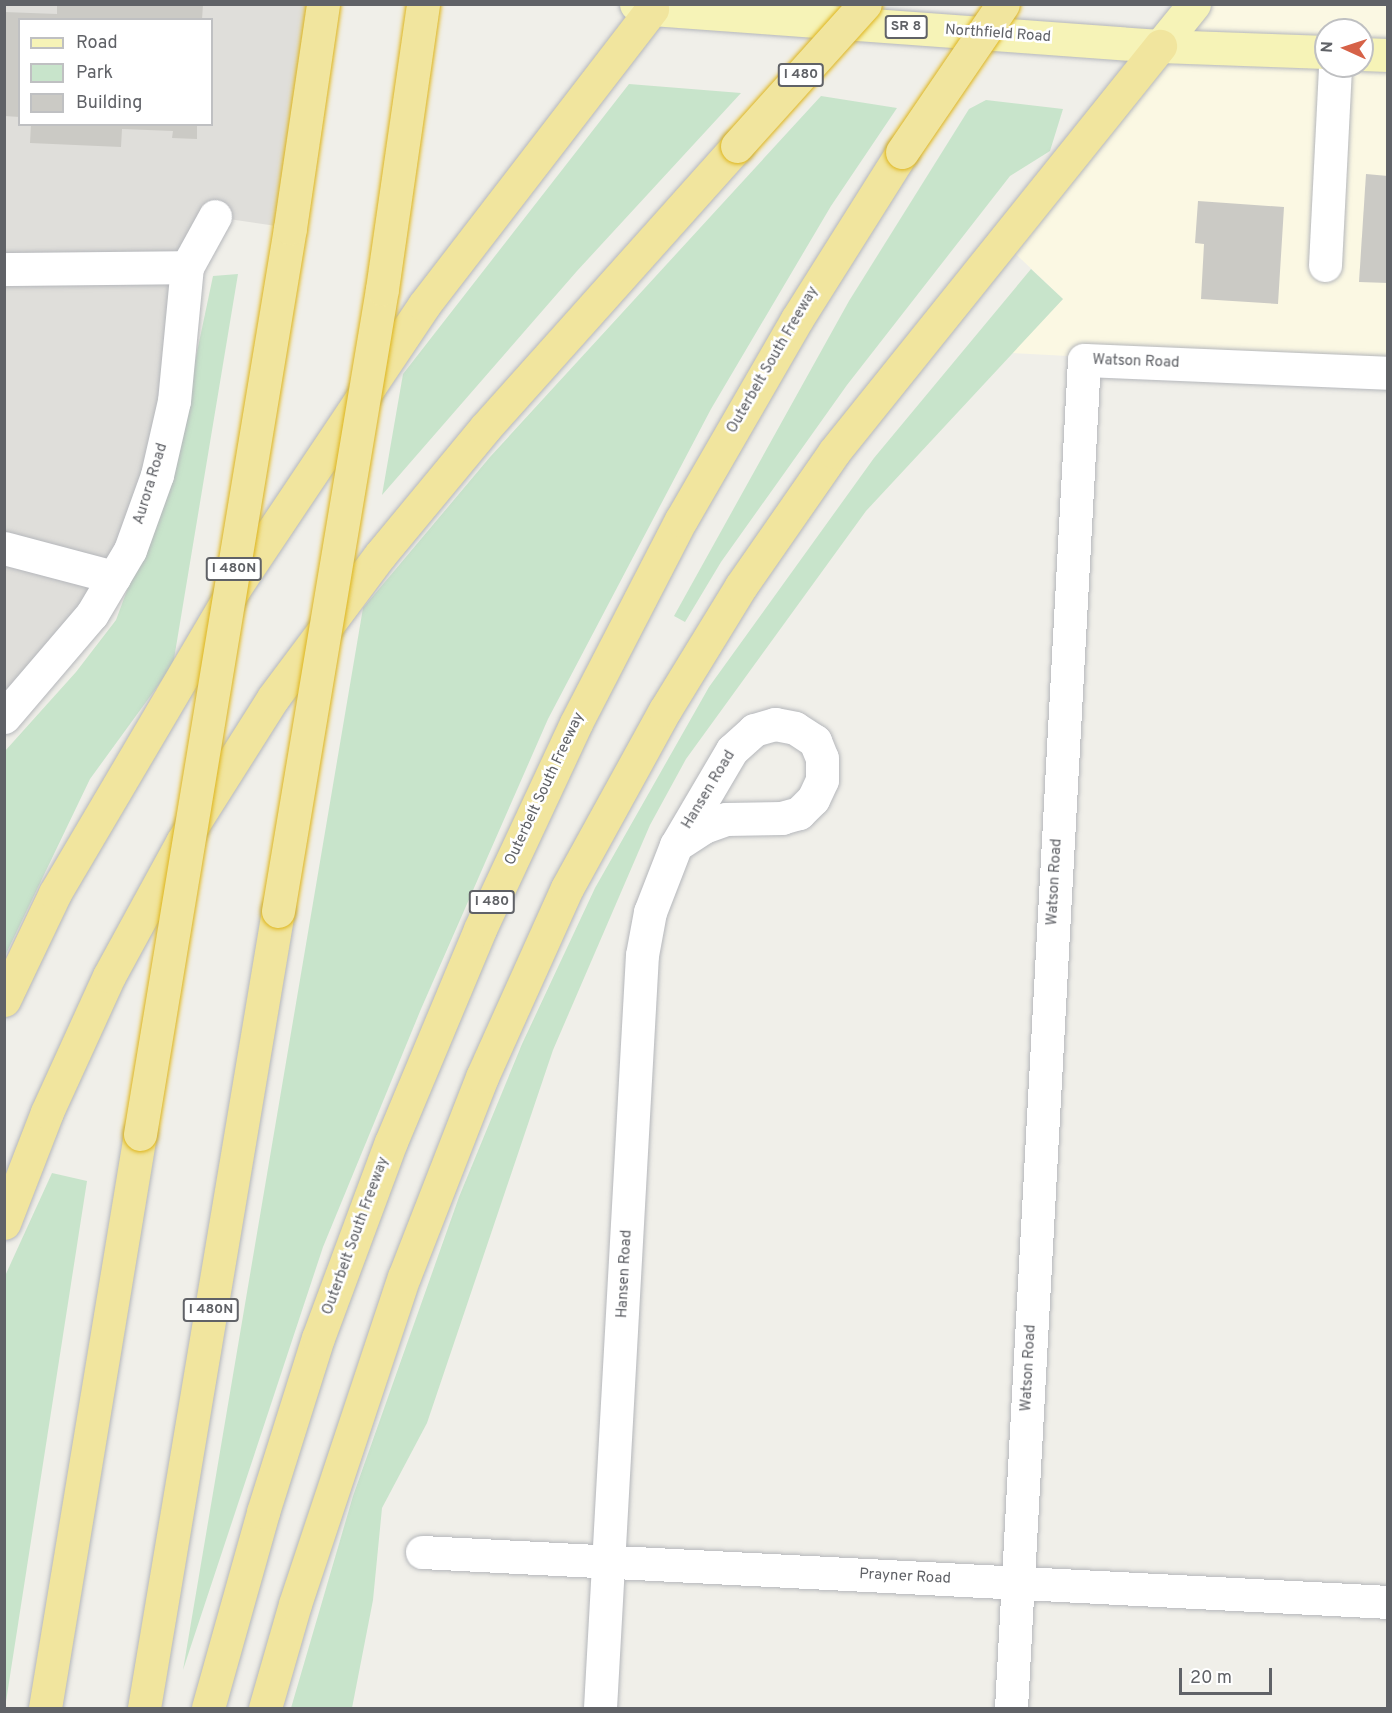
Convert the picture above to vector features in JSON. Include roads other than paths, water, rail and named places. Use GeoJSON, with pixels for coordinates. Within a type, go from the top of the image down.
{"type":"FeatureCollection","features":[{"type":"Feature","properties":{"kind":"highway","name":"I 480N"},"geometry":{"type":"LineString","coordinates":[[45,1708],[290,228],[323,4]]}},
{"type":"Feature","properties":{"kind":"highway","name":"I 480N"},"geometry":{"type":"LineString","coordinates":[[144,1708],[382,289],[423,4]]}},
{"type":"Feature","properties":{"kind":"highway","name":"I 480"},"geometry":{"type":"LineString","coordinates":[[4,1224],[47,1112],[109,976],[182,842],[273,698],[380,555],[485,428],[865,4]]}},
{"type":"Feature","properties":{"kind":"highway","name":"Outerbelt South Freeway"},"geometry":{"type":"LineString","coordinates":[[208,1708],[267,1501],[318,1338],[392,1142],[480,929],[576,723],[681,520],[796,318],[902,152],[1002,4]]}},
{"type":"Feature","properties":{"kind":"highway"},"geometry":{"type":"LineString","coordinates":[[4,1000],[55,893],[234,590],[424,305],[648,6]]}},
{"type":"Feature","properties":{"kind":"highway"},"geometry":{"type":"LineString","coordinates":[[265,1708],[298,1593],[404,1277],[482,1077],[567,888],[664,710],[723,614],[834,452],[1160,46]]}},
{"type":"Feature","properties":{"kind":"main road"},"geometry":{"type":"LineString","coordinates":[[1160,46],[1194,4]]}},
{"type":"Feature","properties":{"kind":"main road","name":"Northfield Road"},"geometry":{"type":"LineString","coordinates":[[648,6],[1160,46],[1314,52]]}},
{"type":"Feature","properties":{"kind":"street"},"geometry":{"type":"LineString","coordinates":[[1325,266],[1334,78]]}},
{"type":"Feature","properties":{"kind":"street","name":"Aurora Road"},"geometry":{"type":"LineString","coordinates":[[4,717],[92,614],[130,550],[157,475],[174,401],[187,267],[215,216]]}},
{"type":"Feature","properties":{"kind":"street"},"geometry":{"type":"LineString","coordinates":[[4,269],[187,267]]}},
{"type":"Feature","properties":{"kind":"street","name":"Watson Road"},"geometry":{"type":"LineString","coordinates":[[1011,1708],[1084,360],[1388,373]]}},
{"type":"Feature","properties":{"kind":"street"},"geometry":{"type":"LineString","coordinates":[[4,548],[114,577]]}},
{"type":"Feature","properties":{"kind":"street","name":"Hansen Road"},"geometry":{"type":"LineString","coordinates":[[600,1708],[642,955],[650,912],[676,845],[732,750],[754,730],[775,724],[795,728],[815,741],[822,758],[822,780],[813,799],[799,813],[782,818],[726,819],[704,827],[676,845]]}},
{"type":"Feature","properties":{"kind":"street","name":"Prayner Road"},"geometry":{"type":"LineString","coordinates":[[422,1552],[1388,1602]]}}]}
